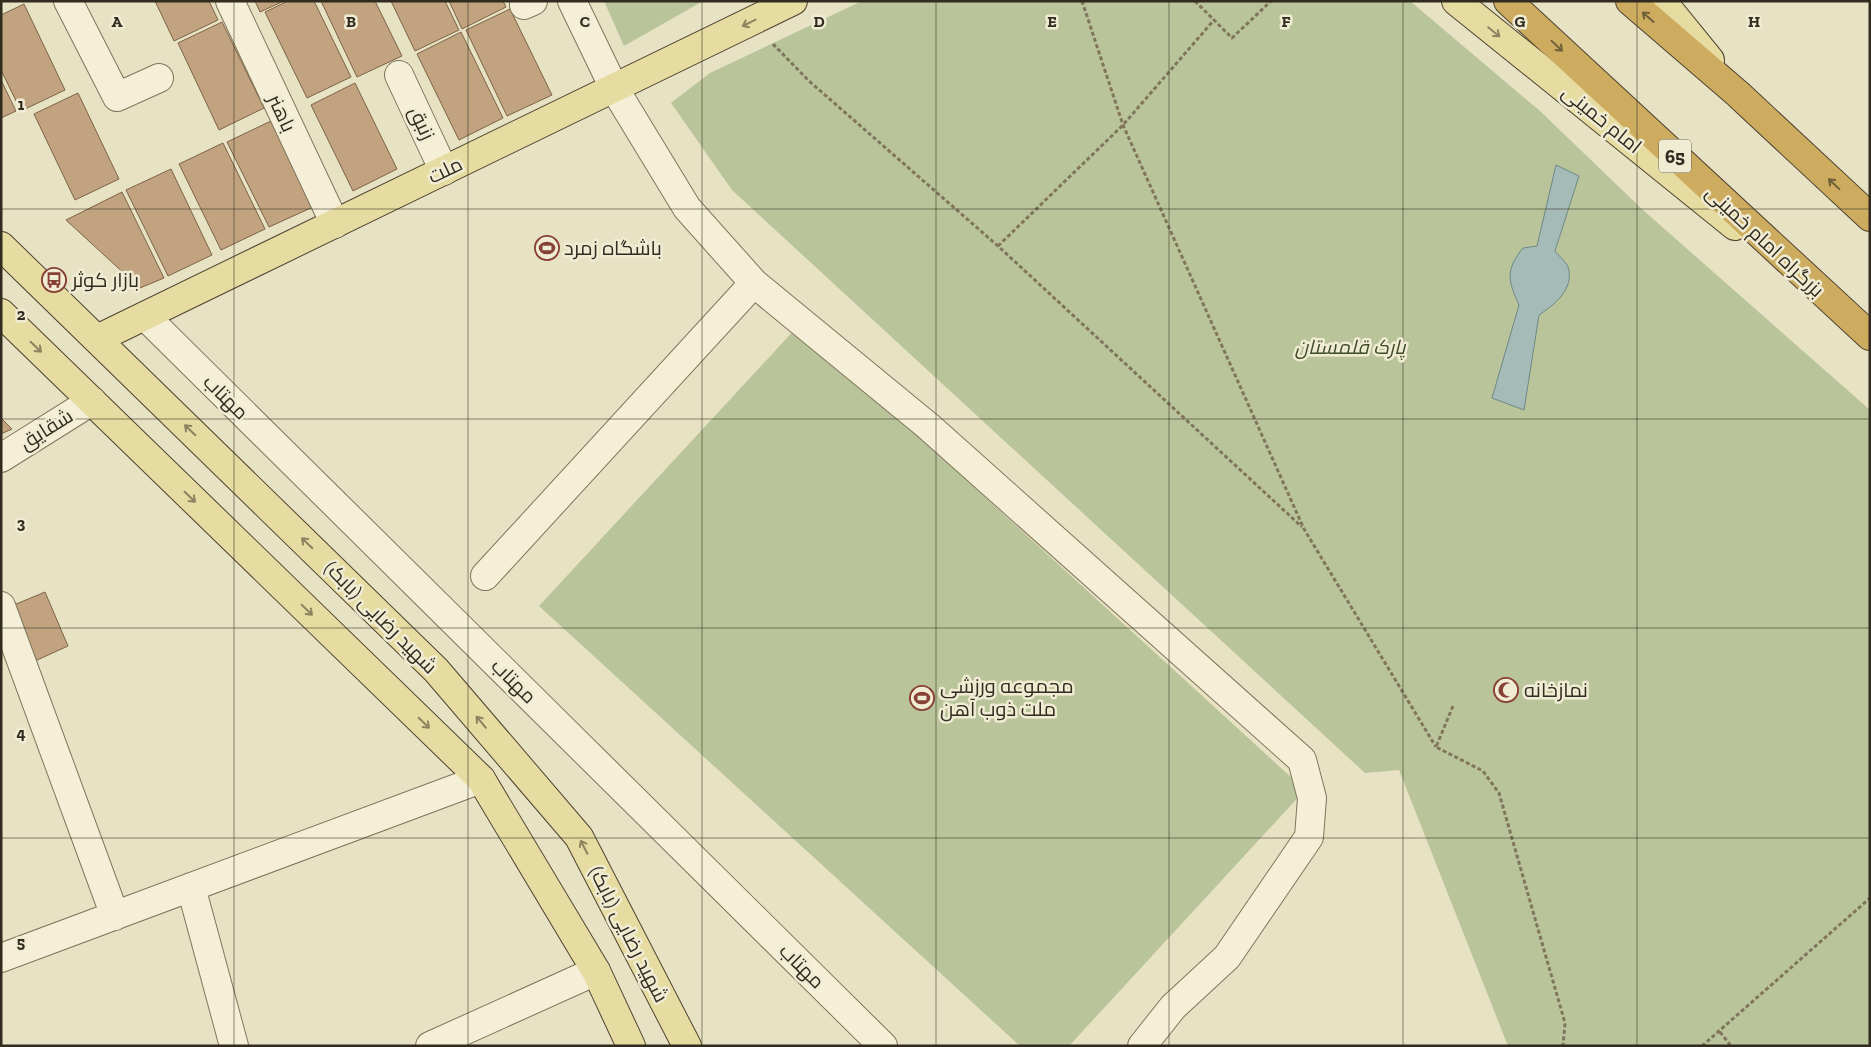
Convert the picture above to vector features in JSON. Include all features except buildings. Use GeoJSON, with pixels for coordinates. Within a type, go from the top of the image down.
{"type":"FeatureCollection","features":[{"type":"Feature","properties":{"kind":"highway","name":"بزرگراه امام خمینی"},"geometry":{"type":"LineString","coordinates":[[1508,1],[1841,312],[1870,336]]}},
{"type":"Feature","properties":{"kind":"highway"},"geometry":{"type":"LineString","coordinates":[[1630,1],[1738,94],[1870,217]]}},
{"type":"Feature","properties":{"kind":"main road","name":"ملت"},"geometry":{"type":"LineString","coordinates":[[98,339],[793,1]]}},
{"type":"Feature","properties":{"kind":"main road","name":"امام خمینی"},"geometry":{"type":"LineString","coordinates":[[1456,1],[1841,312]]}},
{"type":"Feature","properties":{"kind":"main road"},"geometry":{"type":"LineString","coordinates":[[1662,1],[1738,94]]}},
{"type":"Feature","properties":{"kind":"main road","name":"شهید رضایی (بابک)"},"geometry":{"type":"LineString","coordinates":[[1,246],[436,670],[579,837],[687,1046]]}},
{"type":"Feature","properties":{"kind":"main road"},"geometry":{"type":"LineString","coordinates":[[1,313],[482,778],[596,971],[631,1046]]}},
{"type":"Feature","properties":{"kind":"street"},"geometry":{"type":"LineString","coordinates":[[68,1],[117,97],[159,78]]}},
{"type":"Feature","properties":{"kind":"street","name":"باهنر"},"geometry":{"type":"LineString","coordinates":[[230,1],[335,224]]}},
{"type":"Feature","properties":{"kind":"street"},"geometry":{"type":"LineString","coordinates":[[572,1],[614,88],[687,208],[754,283],[928,426],[1302,760],[1312,798],[1309,838],[1227,958],[1173,1007],[1142,1046]]}},
{"type":"Feature","properties":{"kind":"street","name":"زنبق"},"geometry":{"type":"LineString","coordinates":[[399,75],[444,171]]}},
{"type":"Feature","properties":{"kind":"street"},"geometry":{"type":"LineString","coordinates":[[485,576],[754,283]]}},
{"type":"Feature","properties":{"kind":"street","name":"مهتاب"},"geometry":{"type":"LineString","coordinates":[[145,316],[883,1046]]}},
{"type":"Feature","properties":{"kind":"street","name":"شقایق"},"geometry":{"type":"LineString","coordinates":[[1,458],[92,401]]}},
{"type":"Feature","properties":{"kind":"street"},"geometry":{"type":"LineString","coordinates":[[1,606],[115,916]]}},
{"type":"Feature","properties":{"kind":"street"},"geometry":{"type":"LineString","coordinates":[[1,958],[482,778]]}},
{"type":"Feature","properties":{"kind":"street"},"geometry":{"type":"LineString","coordinates":[[191,887],[234,1046]]}},
{"type":"Feature","properties":{"kind":"street"},"geometry":{"type":"LineString","coordinates":[[430,1046],[596,971]]}},
{"type":"Feature","properties":{"kind":"path"},"geometry":{"type":"LineString","coordinates":[[1082,1],[1123,125],[1304,529],[1436,747],[1483,770],[1499,793],[1565,1023],[1563,1046]]}},
{"type":"Feature","properties":{"kind":"path"},"geometry":{"type":"LineString","coordinates":[[1195,1],[1232,38],[1271,1]]}},
{"type":"Feature","properties":{"kind":"path"},"geometry":{"type":"LineString","coordinates":[[998,246],[1123,125],[1214,20]]}},
{"type":"Feature","properties":{"kind":"path"},"geometry":{"type":"LineString","coordinates":[[750,22],[809,81],[998,246],[1304,529]]}},
{"type":"Feature","properties":{"kind":"path"},"geometry":{"type":"LineString","coordinates":[[1436,747],[1453,706]]}},
{"type":"Feature","properties":{"kind":"path"},"geometry":{"type":"LineString","coordinates":[[1702,1046],[1870,898]]}},
{"type":"Feature","properties":{"kind":"path"},"geometry":{"type":"LineString","coordinates":[[1720,1032],[1731,1046]]}},
{"type":"Feature","properties":{"kind":"green space"},"geometry":{"type":"Polygon","coordinates":[[[604,1],[703,1],[624,46],[604,1]]]}},
{"type":"Feature","properties":{"kind":"green space","name":"پارک قلمستان"},"geometry":{"type":"Polygon","coordinates":[[[862,1],[1410,1],[1540,111],[1643,210],[1870,410],[1870,1046],[1508,1046],[1399,770],[1365,773],[732,190],[671,103],[710,73],[862,1]]]}},
{"type":"Feature","properties":{"kind":"green space","name":"مجموعه ورزشی ملت ذوب آهن"},"geometry":{"type":"Polygon","coordinates":[[[798,326],[1305,790],[1069,1046],[1020,1046],[539,606],[798,326]]]}},
{"type":"Feature","properties":{"kind":"water"},"geometry":{"type":"Polygon","coordinates":[[[1556,165],[1579,176],[1555,251],[1568,267],[1569,282],[1562,296],[1539,315],[1524,410],[1492,398],[1519,305],[1512,289],[1511,269],[1523,248],[1537,246],[1556,165]]]}},
{"type":"Feature","properties":{"kind":"place","name":"باشگاه زمرد"},"geometry":{"type":"Point","coordinates":[547,248]}},
{"type":"Feature","properties":{"kind":"place","name":"بازار کوثر"},"geometry":{"type":"Point","coordinates":[54,280]}},
{"type":"Feature","properties":{"kind":"place","name":"نمازخانه"},"geometry":{"type":"Point","coordinates":[1506,690]}},
{"type":"Feature","properties":{"kind":"place","name":"مجموعه ورزشی ملت ذوب آهن"},"geometry":{"type":"Point","coordinates":[922,698]}}]}
